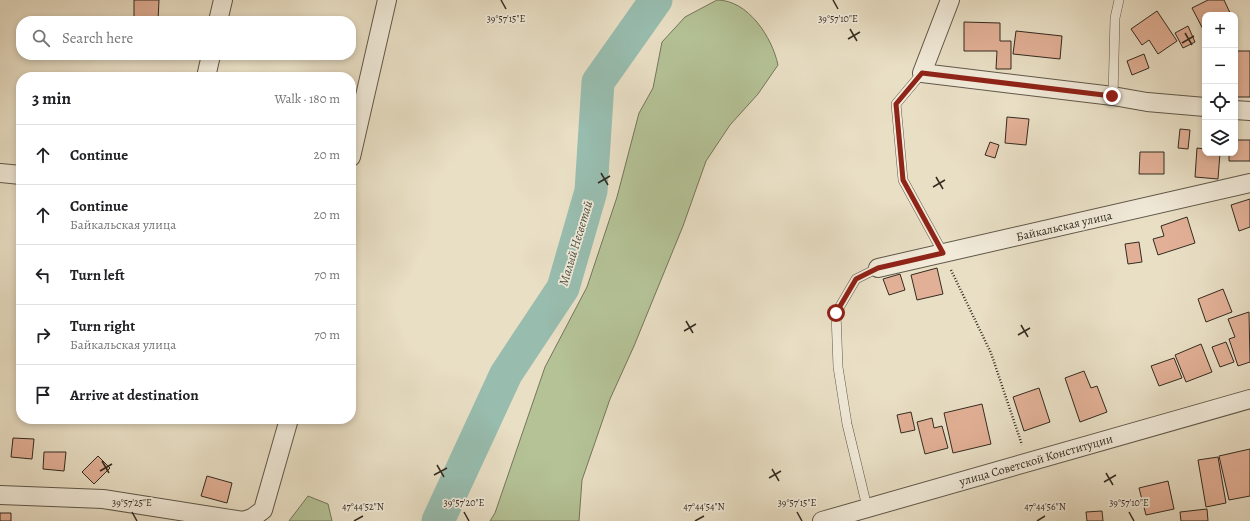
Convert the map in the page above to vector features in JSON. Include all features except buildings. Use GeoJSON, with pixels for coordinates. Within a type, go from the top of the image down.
{"type":"FeatureCollection","features":[{"type":"Feature","properties":{"kind":"street"},"geometry":{"type":"LineString","coordinates":[[219,16],[223,0]]}},
{"type":"Feature","properties":{"kind":"street"},"geometry":{"type":"LineString","coordinates":[[356,135],[387,0]]}},
{"type":"Feature","properties":{"kind":"street"},"geometry":{"type":"LineString","coordinates":[[950,0],[922,73],[1112,96],[1147,102],[1202,107]]}},
{"type":"Feature","properties":{"kind":"street"},"geometry":{"type":"LineString","coordinates":[[207,72],[210,60]]}},
{"type":"Feature","properties":{"kind":"street"},"geometry":{"type":"LineString","coordinates":[[1238,110],[1250,111]]}},
{"type":"Feature","properties":{"kind":"street"},"geometry":{"type":"LineString","coordinates":[[0,173],[16,175]]}},
{"type":"Feature","properties":{"kind":"street","name":"Байкальская улица"},"geometry":{"type":"LineString","coordinates":[[878,268],[1250,184]]}},
{"type":"Feature","properties":{"kind":"street","name":"улица Советской Конституции"},"geometry":{"type":"LineString","coordinates":[[822,521],[1250,398]]}},
{"type":"Feature","properties":{"kind":"street"},"geometry":{"type":"LineString","coordinates":[[0,495],[103,499],[243,521],[252,518],[263,510],[288,424]]}},
{"type":"Feature","properties":{"kind":"lane"},"geometry":{"type":"LineString","coordinates":[[1112,96],[1115,18],[1119,0]]}},
{"type":"Feature","properties":{"kind":"lane"},"geometry":{"type":"LineString","coordinates":[[922,73],[896,104],[903,180],[943,253]]}},
{"type":"Feature","properties":{"kind":"lane"},"geometry":{"type":"LineString","coordinates":[[867,507],[846,424],[838,367],[836,313],[856,279],[878,268]]}},
{"type":"Feature","properties":{"kind":"path"},"geometry":{"type":"LineString","coordinates":[[943,253],[990,353],[1028,463]]}},
{"type":"Feature","properties":{"kind":"green space"},"geometry":{"type":"Polygon","coordinates":[[[717,0],[739,6],[757,22],[770,43],[778,65],[758,94],[730,125],[706,161],[683,226],[634,346],[610,399],[582,480],[579,521],[490,521],[495,513],[545,367],[587,287],[617,197],[639,113],[653,88],[662,42],[685,17],[717,0]]]}},
{"type":"Feature","properties":{"kind":"green space"},"geometry":{"type":"Polygon","coordinates":[[[308,496],[328,504],[332,521],[289,521],[308,496]]]}},
{"type":"Feature","properties":{"kind":"waterway","name":"Малый Несветай"},"geometry":{"type":"LineString","coordinates":[[438,521],[506,374],[563,288],[591,191],[598,82],[656,0]]}},
{"type":"Feature","properties":{"kind":"route"},"geometry":{"type":"LineString","coordinates":[[836,313],[856,279],[878,268],[943,253],[903,180],[896,104],[922,73],[1112,96]]}}]}
